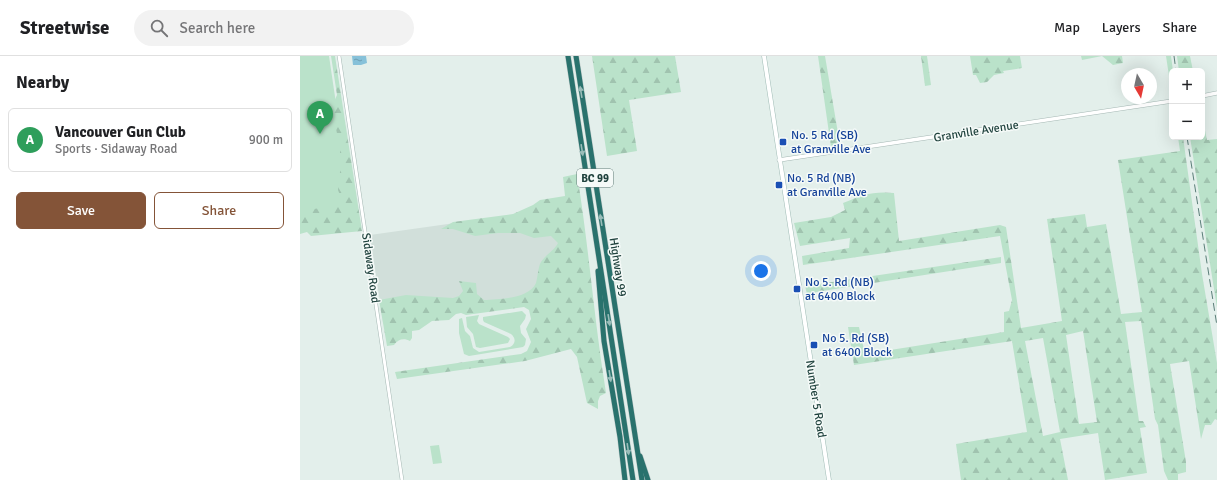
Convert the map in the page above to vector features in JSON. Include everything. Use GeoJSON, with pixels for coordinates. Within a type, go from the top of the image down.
{"type":"FeatureCollection","features":[{"type":"Feature","properties":{"kind":"highway","name":"Highway 99"},"geometry":{"type":"LineString","coordinates":[[568,56],[633,480]]}},
{"type":"Feature","properties":{"kind":"highway","name":"Highway 99"},"geometry":{"type":"LineString","coordinates":[[576,56],[642,480]]}},
{"type":"Feature","properties":{"kind":"highway"},"geometry":{"type":"LineString","coordinates":[[598,254],[598,274],[604,341],[620,437],[625,480]]}},
{"type":"Feature","properties":{"kind":"highway"},"geometry":{"type":"LineString","coordinates":[[637,448],[648,480]]}},
{"type":"Feature","properties":{"kind":"main road","name":"Number 5 Road"},"geometry":{"type":"LineString","coordinates":[[764,56],[829,480]]}},
{"type":"Feature","properties":{"kind":"street","name":"Sidaway Road"},"geometry":{"type":"LineString","coordinates":[[339,56],[402,480]]}},
{"type":"Feature","properties":{"kind":"street"},"geometry":{"type":"LineString","coordinates":[[1205,96],[1217,94]]}},
{"type":"Feature","properties":{"kind":"street","name":"Granville Avenue"},"geometry":{"type":"LineString","coordinates":[[779,160],[1169,101]]}},
{"type":"Feature","properties":{"kind":"shaded area"},"geometry":{"type":"Polygon","coordinates":[[[561,208],[573,294],[383,322],[370,235],[561,208]]]}},
{"type":"Feature","properties":{"kind":"green space"},"geometry":{"type":"Polygon","coordinates":[[[300,56],[329,56],[352,212],[300,219],[300,56]]]}},
{"type":"Feature","properties":{"kind":"green space"},"geometry":{"type":"Polygon","coordinates":[[[331,56],[335,56],[362,231],[311,236],[307,232],[300,234],[300,212],[343,203],[338,190],[340,148],[333,114],[333,104],[337,95],[331,56]]]}},
{"type":"Feature","properties":{"kind":"green space"},"geometry":{"type":"Polygon","coordinates":[[[592,56],[675,56],[681,92],[629,100],[637,151],[607,156],[592,56]]]}},
{"type":"Feature","properties":{"kind":"green space"},"geometry":{"type":"Polygon","coordinates":[[[818,56],[825,56],[840,145],[831,147],[818,56]]]}},
{"type":"Feature","properties":{"kind":"green space"},"geometry":{"type":"Polygon","coordinates":[[[921,56],[927,56],[931,85],[925,86],[921,56]]]}},
{"type":"Feature","properties":{"kind":"green space"},"geometry":{"type":"Polygon","coordinates":[[[970,56],[1020,56],[1022,68],[1003,71],[1004,73],[994,75],[987,82],[980,83],[976,75],[973,75],[970,56]]]}},
{"type":"Feature","properties":{"kind":"green space"},"geometry":{"type":"Polygon","coordinates":[[[1081,56],[1102,56],[1082,60],[1081,56]]]}},
{"type":"Feature","properties":{"kind":"green space"},"geometry":{"type":"Polygon","coordinates":[[[1102,56],[1122,56],[1123,63],[1113,65],[1102,56]]]}},
{"type":"Feature","properties":{"kind":"green space"},"geometry":{"type":"Polygon","coordinates":[[[1166,56],[1171,56],[1173,68],[1169,68],[1169,76],[1166,56]]]}},
{"type":"Feature","properties":{"kind":"green space"},"geometry":{"type":"Polygon","coordinates":[[[1177,56],[1190,56],[1192,68],[1179,68],[1177,56]]]}},
{"type":"Feature","properties":{"kind":"green space"},"geometry":{"type":"Polygon","coordinates":[[[1205,130],[1207,140],[1217,139],[1217,308],[1190,140],[1205,140],[1205,130]]]}},
{"type":"Feature","properties":{"kind":"green space"},"geometry":{"type":"Polygon","coordinates":[[[1178,140],[1183,140],[1202,274],[1217,363],[1217,420],[1215,419],[1211,425],[1205,425],[1201,439],[1189,361],[1170,364],[1186,462],[1186,472],[1178,474],[1178,480],[1168,480],[1164,471],[1158,425],[1155,419],[1141,321],[1125,322],[1139,421],[1143,421],[1146,427],[1140,428],[1147,473],[1105,480],[1098,433],[1060,439],[1068,480],[961,480],[956,444],[1027,432],[1012,341],[854,365],[848,327],[859,327],[865,354],[1004,332],[1004,312],[1009,311],[1012,300],[1000,236],[803,265],[802,256],[849,248],[850,238],[800,246],[794,223],[831,217],[845,210],[843,203],[868,194],[894,193],[899,241],[1000,225],[1006,227],[1021,328],[1062,321],[1047,219],[1085,214],[1087,227],[1106,224],[1121,314],[1142,312],[1118,160],[1180,151],[1178,140]],[[1083,331],[1066,335],[1079,424],[1097,422],[1083,331]],[[1043,338],[1025,341],[1043,436],[1060,432],[1043,338]]]}},
{"type":"Feature","properties":{"kind":"green space"},"geometry":{"type":"Polygon","coordinates":[[[577,174],[606,393],[600,396],[598,401],[598,409],[587,403],[577,357],[571,349],[525,361],[397,379],[395,372],[521,354],[527,351],[531,342],[526,329],[531,319],[529,310],[524,307],[466,315],[461,313],[456,314],[449,320],[432,321],[419,330],[412,331],[412,338],[410,341],[401,340],[397,341],[394,345],[387,346],[379,300],[406,295],[453,298],[459,296],[463,291],[459,281],[476,283],[477,294],[484,300],[513,297],[527,292],[536,283],[541,262],[558,243],[551,236],[534,238],[520,233],[498,233],[475,236],[453,229],[441,229],[453,222],[513,214],[533,205],[540,200],[565,196],[563,177],[577,174]]]}},
{"type":"Feature","properties":{"kind":"green space"},"geometry":{"type":"Polygon","coordinates":[[[1001,257],[1001,263],[816,292],[812,297],[808,298],[805,286],[1001,257]]]}},
{"type":"Feature","properties":{"kind":"green space"},"geometry":{"type":"Polygon","coordinates":[[[522,311],[526,315],[520,326],[521,333],[526,339],[523,347],[469,356],[464,354],[459,333],[459,319],[462,318],[465,331],[470,336],[473,348],[479,352],[510,347],[515,341],[511,334],[484,322],[483,317],[522,311]]]}},
{"type":"Feature","properties":{"kind":"green space"},"geometry":{"type":"Polygon","coordinates":[[[479,315],[477,321],[479,324],[508,337],[510,339],[508,343],[480,348],[476,347],[473,334],[467,327],[466,317],[479,315]]]}},
{"type":"Feature","properties":{"kind":"green space"},"geometry":{"type":"Polygon","coordinates":[[[439,445],[442,463],[433,464],[430,446],[439,445]]]}},
{"type":"Feature","properties":{"kind":"water"},"geometry":{"type":"Polygon","coordinates":[[[352,56],[366,56],[367,63],[353,65],[352,56]]]}},
{"type":"Feature","properties":{"kind":"railway"},"geometry":{"type":"LineString","coordinates":[[1174,56],[1176,68]]}},
{"type":"Feature","properties":{"kind":"railway"},"geometry":{"type":"LineString","coordinates":[[1187,140],[1217,326]]}},
{"type":"Feature","properties":{"kind":"place","name":"Vancouver Gun Club"},"geometry":{"type":"Point","coordinates":[320,134]}},
{"type":"Feature","properties":{"kind":"place","name":"No. 5 Rd (SB) at Granville Ave"},"geometry":{"type":"Point","coordinates":[783,142]}},
{"type":"Feature","properties":{"kind":"place","name":"No. 5 Rd (NB) at Granville Ave"},"geometry":{"type":"Point","coordinates":[779,185]}},
{"type":"Feature","properties":{"kind":"place","name":"No 5. Rd (NB) at 6400 Block"},"geometry":{"type":"Point","coordinates":[797,289]}},
{"type":"Feature","properties":{"kind":"place","name":"No 5. Rd (SB) at 6400 Block"},"geometry":{"type":"Point","coordinates":[814,345]}}]}
